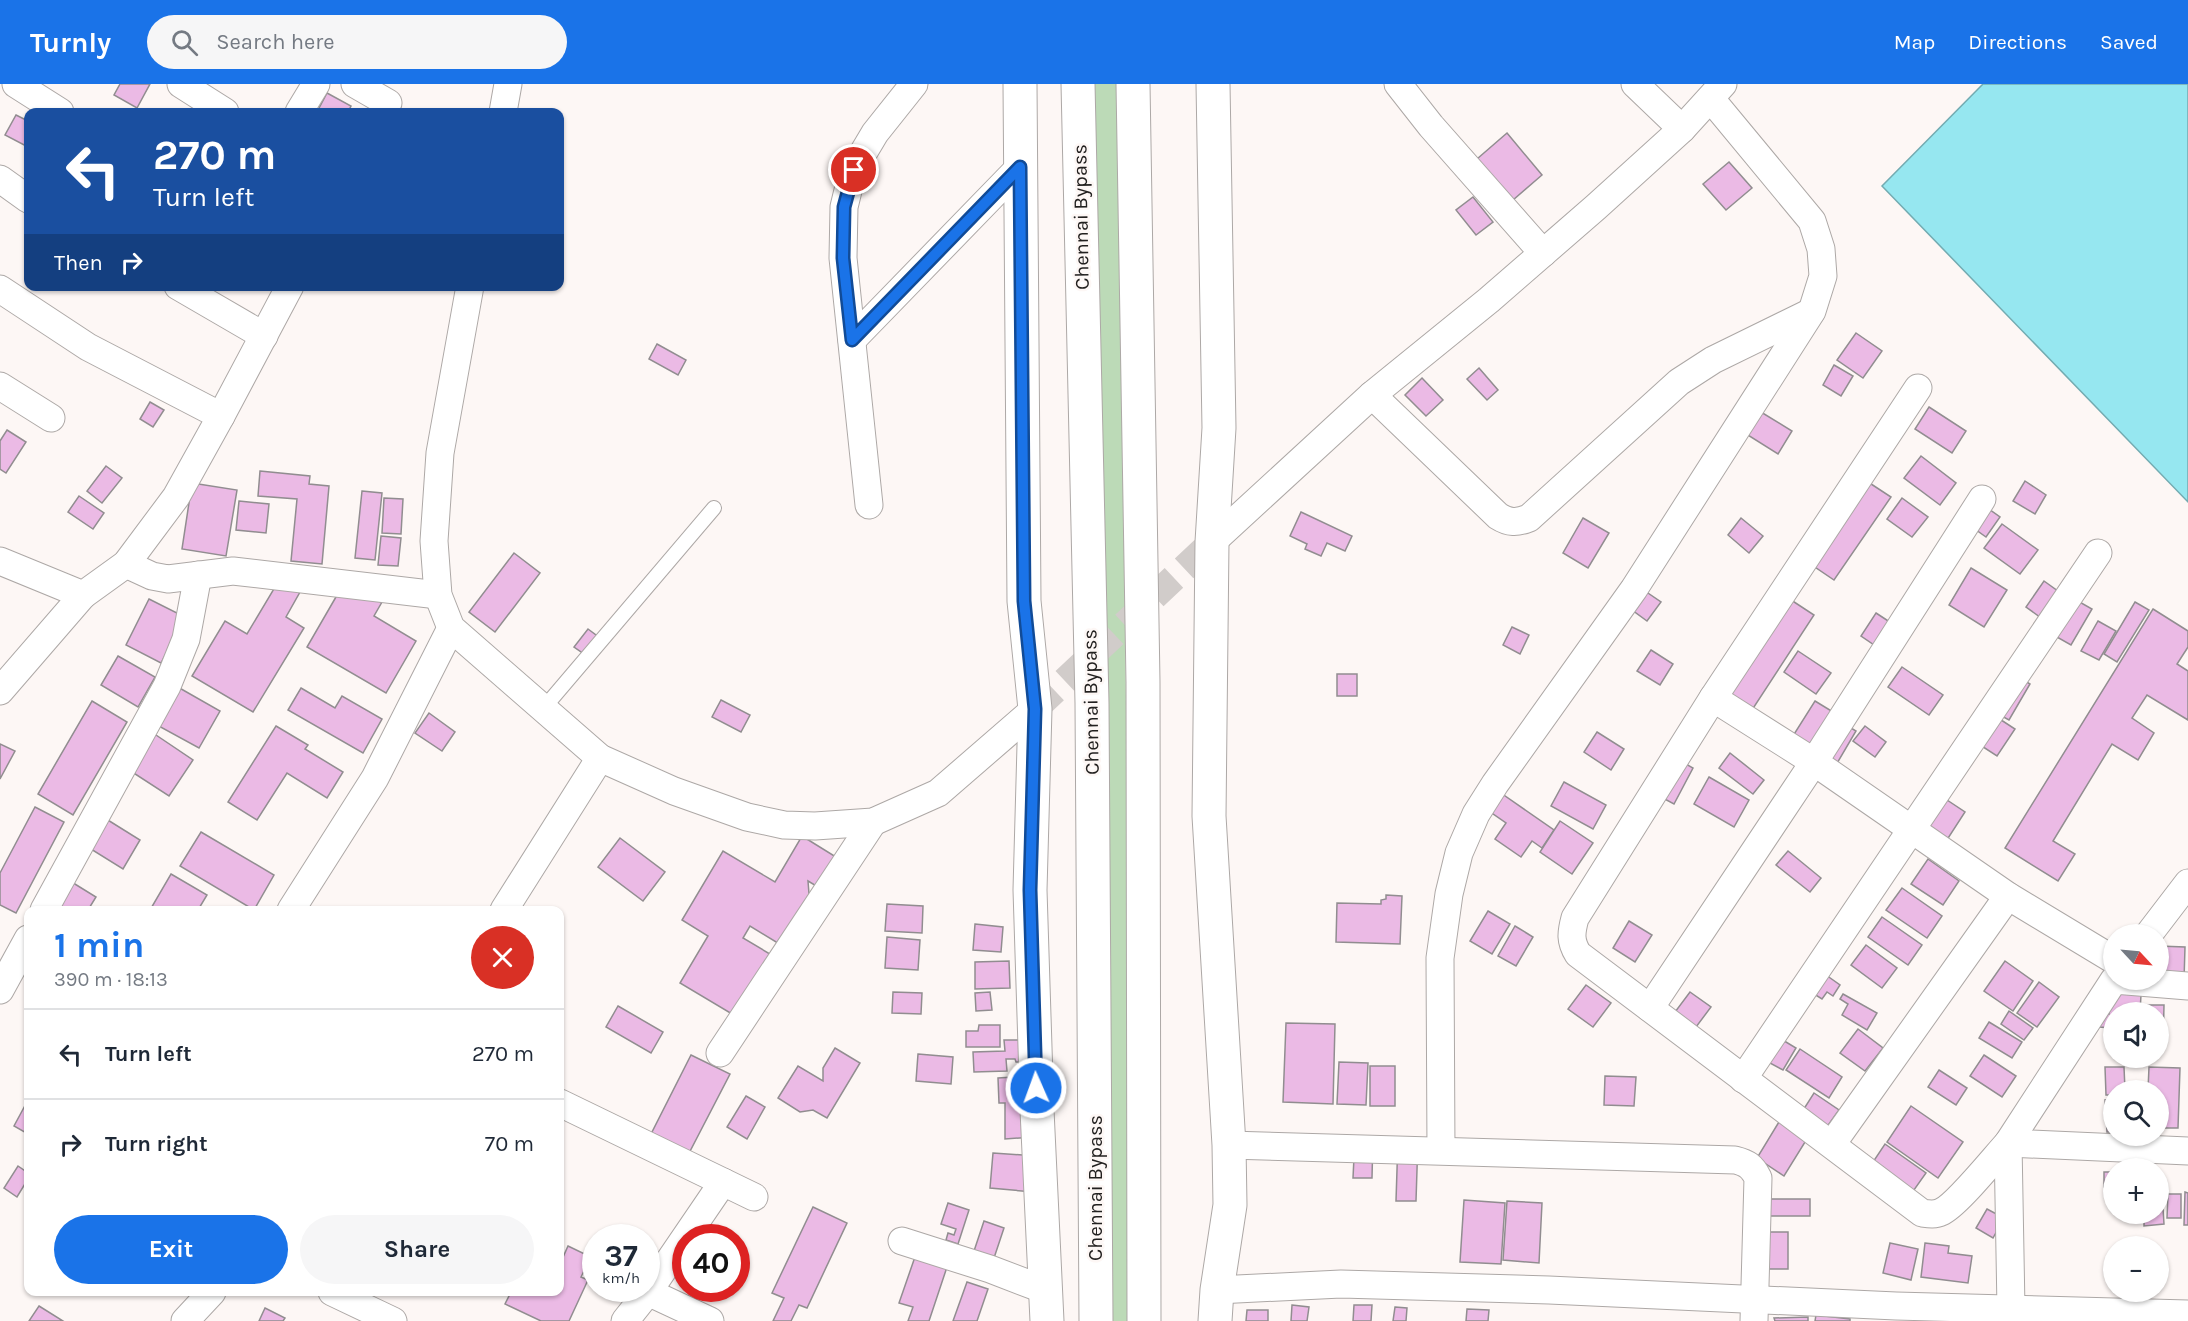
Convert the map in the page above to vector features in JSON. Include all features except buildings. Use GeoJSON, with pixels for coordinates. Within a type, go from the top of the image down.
{"type":"FeatureCollection","features":[{"type":"Feature","properties":{"kind":"main road"},"geometry":{"type":"LineString","coordinates":[[1020,84],[1024,601],[1035,709],[1030,890],[1036,1110],[1046,1305]]}},
{"type":"Feature","properties":{"kind":"main road","name":"Chennai Bypass"},"geometry":{"type":"LineString","coordinates":[[1078,84],[1092,703],[1096,1321]]}},
{"type":"Feature","properties":{"kind":"main road"},"geometry":{"type":"LineString","coordinates":[[1133,84],[1143,682],[1144,1321]]}},
{"type":"Feature","properties":{"kind":"main road"},"geometry":{"type":"LineString","coordinates":[[1213,84],[1219,428],[1212,542],[1209,816],[1229,1145],[1230,1205],[1216,1306]]}},
{"type":"Feature","properties":{"kind":"street"},"geometry":{"type":"LineString","coordinates":[[16,84],[54,108]]}},
{"type":"Feature","properties":{"kind":"street"},"geometry":{"type":"LineString","coordinates":[[181,84],[219,108]]}},
{"type":"Feature","properties":{"kind":"street"},"geometry":{"type":"LineString","coordinates":[[301,108],[316,84]]}},
{"type":"Feature","properties":{"kind":"street"},"geometry":{"type":"LineString","coordinates":[[355,84],[389,100]]}},
{"type":"Feature","properties":{"kind":"street"},"geometry":{"type":"LineString","coordinates":[[504,108],[508,84]]}},
{"type":"Feature","properties":{"kind":"street"},"geometry":{"type":"LineString","coordinates":[[869,506],[843,258],[844,207],[854,170],[859,161],[875,133],[914,84]]}},
{"type":"Feature","properties":{"kind":"street"},"geometry":{"type":"LineString","coordinates":[[1398,84],[1431,126],[1543,254]]}},
{"type":"Feature","properties":{"kind":"street"},"geometry":{"type":"LineString","coordinates":[[1635,84],[1682,129]]}},
{"type":"Feature","properties":{"kind":"street"},"geometry":{"type":"LineString","coordinates":[[1212,542],[1372,395],[1543,254],[1682,129],[1717,92],[1812,221],[1821,249],[1823,276],[1812,312],[1634,589],[1495,784],[1476,814],[1459,854],[1449,894],[1440,958],[1441,1150]]}},
{"type":"Feature","properties":{"kind":"street"},"geometry":{"type":"LineString","coordinates":[[852,340],[1020,167]]}},
{"type":"Feature","properties":{"kind":"street"},"geometry":{"type":"LineString","coordinates":[[0,179],[24,196]]}},
{"type":"Feature","properties":{"kind":"street"},"geometry":{"type":"LineString","coordinates":[[0,290],[88,347],[221,416]]}},
{"type":"Feature","properties":{"kind":"street"},"geometry":{"type":"LineString","coordinates":[[187,291],[264,336]]}},
{"type":"Feature","properties":{"kind":"street"},"geometry":{"type":"LineString","coordinates":[[0,691],[83,595],[126,564],[176,497],[287,291]]}},
{"type":"Feature","properties":{"kind":"street"},"geometry":{"type":"LineString","coordinates":[[469,291],[440,453],[434,541],[438,595],[451,628],[600,758],[675,791],[747,817],[784,825],[815,826],[873,822],[938,793],[1035,709]]}},
{"type":"Feature","properties":{"kind":"street"},"geometry":{"type":"LineString","coordinates":[[1372,395],[1498,516],[1508,522],[1519,522],[1529,518],[1679,382],[1713,360],[1812,312]]}},
{"type":"Feature","properties":{"kind":"street"},"geometry":{"type":"LineString","coordinates":[[0,386],[51,418]]}},
{"type":"Feature","properties":{"kind":"street"},"geometry":{"type":"LineString","coordinates":[[1918,388],[1713,698],[1575,918],[1571,934],[1572,944],[1578,954],[1743,1079],[1922,1213],[1932,1215],[1943,1212],[1960,1196],[2008,1143],[2114,980],[2188,986]]}},
{"type":"Feature","properties":{"kind":"street"},"geometry":{"type":"LineString","coordinates":[[1650,1008],[1814,762],[1982,499]]}},
{"type":"Feature","properties":{"kind":"street"},"geometry":{"type":"LineString","coordinates":[[1743,1079],[2098,553]]}},
{"type":"Feature","properties":{"kind":"street"},"geometry":{"type":"LineString","coordinates":[[0,561],[83,595]]}},
{"type":"Feature","properties":{"kind":"street"},"geometry":{"type":"LineString","coordinates":[[126,564],[153,576],[168,579],[233,571],[438,595]]}},
{"type":"Feature","properties":{"kind":"street"},"geometry":{"type":"LineString","coordinates":[[46,906],[167,686],[186,639],[198,574]]}},
{"type":"Feature","properties":{"kind":"street"},"geometry":{"type":"LineString","coordinates":[[294,906],[375,778],[451,628]]}},
{"type":"Feature","properties":{"kind":"street"},"geometry":{"type":"LineString","coordinates":[[1713,698],[1814,762],[2008,896],[2103,953]]}},
{"type":"Feature","properties":{"kind":"street"},"geometry":{"type":"LineString","coordinates":[[507,906],[600,758]]}},
{"type":"Feature","properties":{"kind":"street"},"geometry":{"type":"LineString","coordinates":[[720,1053],[873,822]]}},
{"type":"Feature","properties":{"kind":"street"},"geometry":{"type":"LineString","coordinates":[[2157,924],[2188,884]]}},
{"type":"Feature","properties":{"kind":"street"},"geometry":{"type":"LineString","coordinates":[[1832,1144],[2008,896]]}},
{"type":"Feature","properties":{"kind":"street"},"geometry":{"type":"LineString","coordinates":[[0,990],[24,951]]}},
{"type":"Feature","properties":{"kind":"street"},"geometry":{"type":"LineString","coordinates":[[564,1105],[754,1197]]}},
{"type":"Feature","properties":{"kind":"street"},"geometry":{"type":"LineString","coordinates":[[2008,1143],[2188,1151]]}},
{"type":"Feature","properties":{"kind":"street"},"geometry":{"type":"LineString","coordinates":[[2008,1143],[2010,1309]]}},
{"type":"Feature","properties":{"kind":"street"},"geometry":{"type":"LineString","coordinates":[[1229,1145],[1735,1160],[1748,1164],[1758,1178],[1754,1311]]}},
{"type":"Feature","properties":{"kind":"street"},"geometry":{"type":"LineString","coordinates":[[660,1274],[723,1182]]}},
{"type":"Feature","properties":{"kind":"street"},"geometry":{"type":"LineString","coordinates":[[902,1241],[990,1269],[1046,1305]]}},
{"type":"Feature","properties":{"kind":"street"},"geometry":{"type":"LineString","coordinates":[[1216,1306],[1341,1284],[1549,1290],[1754,1311],[2010,1309],[2118,1317],[2188,1314]]}},
{"type":"Feature","properties":{"kind":"street"},"geometry":{"type":"LineString","coordinates":[[185,1321],[208,1296]]}},
{"type":"Feature","properties":{"kind":"street"},"geometry":{"type":"LineString","coordinates":[[340,1296],[393,1321]]}},
{"type":"Feature","properties":{"kind":"street"},"geometry":{"type":"LineString","coordinates":[[660,1298],[710,1321]]}},
{"type":"Feature","properties":{"kind":"street"},"geometry":{"type":"LineString","coordinates":[[625,1321],[640,1302]]}},
{"type":"Feature","properties":{"kind":"lane"},"geometry":{"type":"LineString","coordinates":[[543,709],[714,508]]}},
{"type":"Feature","properties":{"kind":"green space"},"geometry":{"type":"Polygon","coordinates":[[[1093,84],[1119,84],[1133,1321],[1111,1321],[1093,84]]]}},
{"type":"Feature","properties":{"kind":"water"},"geometry":{"type":"Polygon","coordinates":[[[1983,84],[2188,84],[2188,502],[1882,186],[1983,84]]]}},
{"type":"Feature","properties":{"kind":"tunnel"},"geometry":{"type":"LineString","coordinates":[[1035,709],[1212,542]]}},
{"type":"Feature","properties":{"kind":"route"},"geometry":{"type":"LineString","coordinates":[[854,170],[844,207],[843,258],[852,340],[1020,167],[1024,601],[1035,709],[1030,890],[1036,1088]]}}]}
